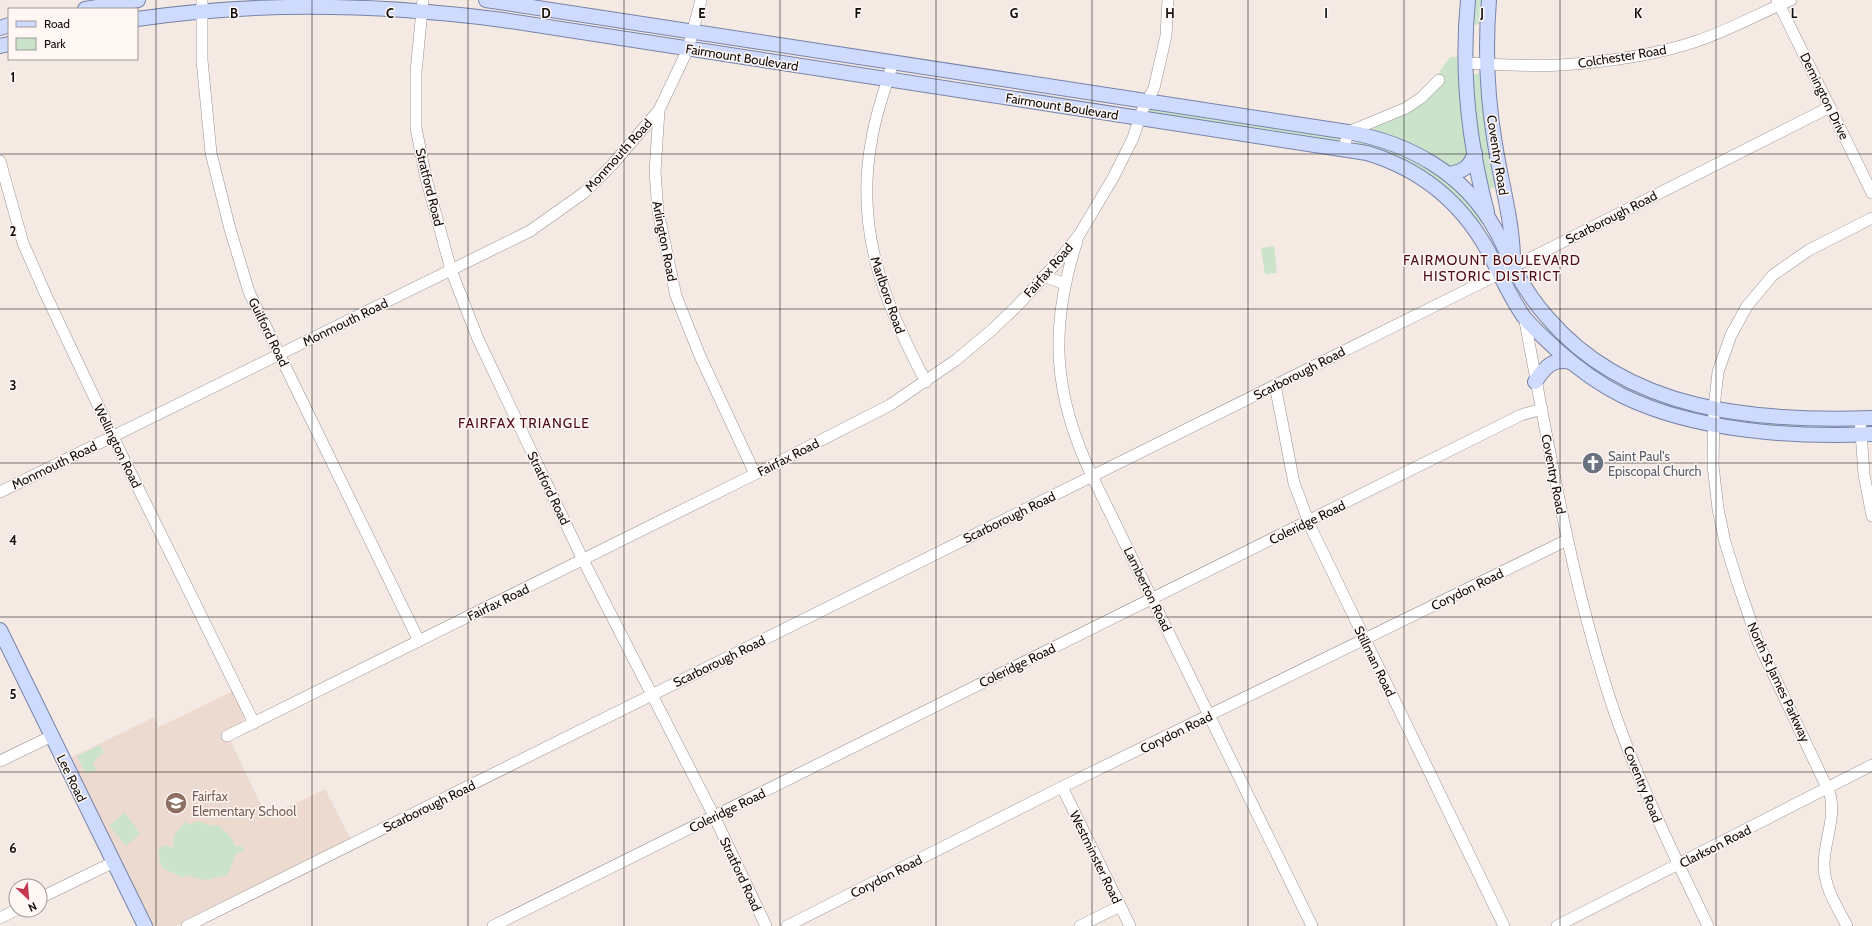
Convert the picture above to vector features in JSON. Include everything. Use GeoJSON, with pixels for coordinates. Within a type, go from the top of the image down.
{"type":"FeatureCollection","features":[{"type":"Feature","properties":{"kind":"main road"},"geometry":{"type":"LineString","coordinates":[[91,8],[138,0]]}},
{"type":"Feature","properties":{"kind":"main road","name":"Fairmount Boulevard"},"geometry":{"type":"LineString","coordinates":[[486,0],[1348,132],[1394,143],[1422,156],[1448,174],[1469,193],[1488,217],[1499,235],[1513,267],[1523,284],[1547,316],[1578,348],[1617,375],[1657,394],[1714,408],[1751,414],[1793,418],[1866,418]]}},
{"type":"Feature","properties":{"kind":"main road","name":"Coventry Road"},"geometry":{"type":"LineString","coordinates":[[1468,0],[1466,63],[1471,124],[1475,152],[1488,217],[1497,252],[1500,273]]}},
{"type":"Feature","properties":{"kind":"main road","name":"Coventry Road"},"geometry":{"type":"LineString","coordinates":[[1489,0],[1486,38],[1492,125],[1513,244],[1513,267],[1523,315]]}},
{"type":"Feature","properties":{"kind":"main road","name":"Fairmount Boulevard"},"geometry":{"type":"LineString","coordinates":[[138,18],[202,5],[287,3],[333,6],[423,5],[503,20],[1367,153],[1393,162],[1417,174],[1438,189],[1470,222],[1523,315],[1533,327],[1571,362],[1623,397],[1663,413],[1714,424],[1782,433],[1866,434]]}},
{"type":"Feature","properties":{"kind":"main road"},"geometry":{"type":"LineString","coordinates":[[1448,174],[1458,172],[1467,167],[1475,152]]}},
{"type":"Feature","properties":{"kind":"main road"},"geometry":{"type":"LineString","coordinates":[[1528,341],[1533,327],[1539,318],[1547,316]]}},
{"type":"Feature","properties":{"kind":"main road"},"geometry":{"type":"LineString","coordinates":[[1536,382],[1544,369],[1551,363],[1560,361],[1571,362]]}},
{"type":"Feature","properties":{"kind":"main road"},"geometry":{"type":"LineString","coordinates":[[1609,388],[1617,375]]}},
{"type":"Feature","properties":{"kind":"main road","name":"Lee Road"},"geometry":{"type":"LineString","coordinates":[[0,630],[145,926]]}},
{"type":"Feature","properties":{"kind":"street","name":"Arlington Road"},"geometry":{"type":"LineString","coordinates":[[700,0],[694,31],[688,49],[659,110],[655,172],[658,211],[676,296],[700,356],[755,474]]}},
{"type":"Feature","properties":{"kind":"street","name":"Fairfax Road"},"geometry":{"type":"LineString","coordinates":[[227,736],[583,560],[890,405],[926,382],[956,360],[993,329],[1044,276],[1079,235],[1126,154],[1147,101],[1154,88],[1166,36],[1168,0]]}},
{"type":"Feature","properties":{"kind":"street","name":"Colchester Road"},"geometry":{"type":"LineString","coordinates":[[1466,63],[1559,65],[1606,61],[1652,54],[1697,41],[1734,27],[1778,2],[1791,0]]}},
{"type":"Feature","properties":{"kind":"street","name":"Demington Drive"},"geometry":{"type":"LineString","coordinates":[[1778,2],[1872,193]]}},
{"type":"Feature","properties":{"kind":"street","name":"Guilford Road"},"geometry":{"type":"LineString","coordinates":[[202,5],[203,81],[210,153],[230,229],[249,292],[419,641]]}},
{"type":"Feature","properties":{"kind":"street","name":"Stratford Road"},"geometry":{"type":"LineString","coordinates":[[423,5],[416,72],[416,128],[426,178],[451,270],[478,339],[583,560],[653,694],[714,816],[766,926]]}},
{"type":"Feature","properties":{"kind":"street","name":"Marlboro Road"},"geometry":{"type":"LineString","coordinates":[[893,62],[872,138],[867,187],[870,240],[882,285],[904,341],[926,382]]}},
{"type":"Feature","properties":{"kind":"street"},"geometry":{"type":"LineString","coordinates":[[1344,149],[1348,132],[1406,108],[1421,98],[1439,80]]}},
{"type":"Feature","properties":{"kind":"street","name":"Scarborough Road"},"geometry":{"type":"LineString","coordinates":[[187,926],[1513,267],[1830,107]]}},
{"type":"Feature","properties":{"kind":"street","name":"Monmouth Road"},"geometry":{"type":"LineString","coordinates":[[0,492],[279,353],[530,231],[585,192],[612,165],[659,110]]}},
{"type":"Feature","properties":{"kind":"street","name":"Wellington Road"},"geometry":{"type":"LineString","coordinates":[[0,162],[23,243],[113,437],[254,723]]}},
{"type":"Feature","properties":{"kind":"street","name":"North St James Parkway"},"geometry":{"type":"LineString","coordinates":[[1847,926],[1830,891],[1824,872],[1826,850],[1833,814],[1828,788],[1758,642],[1725,542],[1718,509],[1713,465],[1714,408],[1718,372],[1731,335],[1747,306],[1773,275],[1809,250],[1872,218]]}},
{"type":"Feature","properties":{"kind":"street","name":"Lamberton Road"},"geometry":{"type":"LineString","coordinates":[[1079,235],[1064,284],[1058,343],[1060,377],[1070,424],[1092,476],[1312,926]]}},
{"type":"Feature","properties":{"kind":"street"},"geometry":{"type":"LineString","coordinates":[[1044,276],[1064,284]]}},
{"type":"Feature","properties":{"kind":"street","name":"Coventry Road"},"geometry":{"type":"LineString","coordinates":[[1523,315],[1567,540],[1593,640],[1613,706],[1644,790],[1708,926]]}},
{"type":"Feature","properties":{"kind":"street","name":"Stillman Road"},"geometry":{"type":"LineString","coordinates":[[1274,385],[1291,470],[1308,522],[1504,926]]}},
{"type":"Feature","properties":{"kind":"street","name":"Coleridge Road"},"geometry":{"type":"LineString","coordinates":[[493,926],[1521,415],[1542,409]]}},
{"type":"Feature","properties":{"kind":"street"},"geometry":{"type":"LineString","coordinates":[[1866,418],[1864,474],[1872,516]]}},
{"type":"Feature","properties":{"kind":"street","name":"Corydon Road"},"geometry":{"type":"LineString","coordinates":[[787,926],[1062,787],[1210,716],[1567,540]]}},
{"type":"Feature","properties":{"kind":"street"},"geometry":{"type":"LineString","coordinates":[[0,762],[52,736]]}},
{"type":"Feature","properties":{"kind":"street","name":"Clarkson Road"},"geometry":{"type":"LineString","coordinates":[[1557,926],[1872,765]]}},
{"type":"Feature","properties":{"kind":"street","name":"Westminster Road"},"geometry":{"type":"LineString","coordinates":[[1062,787],[1130,926]]}},
{"type":"Feature","properties":{"kind":"street"},"geometry":{"type":"LineString","coordinates":[[48,894],[114,862]]}},
{"type":"Feature","properties":{"kind":"street"},"geometry":{"type":"LineString","coordinates":[[1080,926],[1120,906]]}},
{"type":"Feature","properties":{"kind":"shaded area","name":"Fairfax Elementary School"},"geometry":{"type":"Polygon","coordinates":[[[233,691],[244,718],[230,740],[267,817],[325,789],[351,840],[176,926],[153,926],[70,758],[154,717],[159,727],[233,691]]]}},
{"type":"Feature","properties":{"kind":"green space"},"geometry":{"type":"Polygon","coordinates":[[[1472,0],[1483,0],[1482,20],[1479,24],[1475,25],[1473,24],[1472,0]]]}},
{"type":"Feature","properties":{"kind":"green space"},"geometry":{"type":"Polygon","coordinates":[[[1450,57],[1462,57],[1470,155],[1467,161],[1450,167],[1379,133],[1373,127],[1393,118],[1436,77],[1450,57]]]}},
{"type":"Feature","properties":{"kind":"green space"},"geometry":{"type":"Polygon","coordinates":[[[1479,73],[1481,75],[1497,187],[1484,190],[1470,79],[1473,75],[1479,73]]]}},
{"type":"Feature","properties":{"kind":"green space"},"geometry":{"type":"Polygon","coordinates":[[[1148,108],[1339,137],[1339,141],[1334,143],[1150,115],[1147,111],[1148,108]]]}},
{"type":"Feature","properties":{"kind":"green space"},"geometry":{"type":"Polygon","coordinates":[[[1356,139],[1405,153],[1457,188],[1484,223],[1478,225],[1458,202],[1357,146],[1355,142],[1356,139]]]}},
{"type":"Feature","properties":{"kind":"green space"},"geometry":{"type":"Polygon","coordinates":[[[1274,246],[1277,273],[1265,274],[1261,248],[1274,246]]]}},
{"type":"Feature","properties":{"kind":"green space"},"geometry":{"type":"Polygon","coordinates":[[[1549,324],[1607,375],[1608,379],[1604,381],[1543,329],[1549,324]]]}},
{"type":"Feature","properties":{"kind":"green space"},"geometry":{"type":"Polygon","coordinates":[[[1622,384],[1698,409],[1696,417],[1681,413],[1619,388],[1622,384]]]}},
{"type":"Feature","properties":{"kind":"green space"},"geometry":{"type":"Polygon","coordinates":[[[1721,416],[1852,425],[1852,430],[1810,431],[1721,420],[1721,416]]]}},
{"type":"Feature","properties":{"kind":"green space"},"geometry":{"type":"Polygon","coordinates":[[[100,745],[104,754],[98,756],[93,764],[96,770],[86,774],[77,756],[100,745]]]}},
{"type":"Feature","properties":{"kind":"green space"},"geometry":{"type":"Polygon","coordinates":[[[124,812],[140,833],[126,846],[109,825],[117,820],[124,812]]]}},
{"type":"Feature","properties":{"kind":"green space"},"geometry":{"type":"Polygon","coordinates":[[[186,821],[189,825],[198,821],[208,825],[220,826],[233,840],[234,846],[241,846],[245,850],[236,854],[228,875],[205,880],[187,875],[183,878],[162,868],[158,853],[159,848],[165,845],[173,848],[174,835],[186,821]]]}},
{"type":"Feature","properties":{"kind":"place","name":"Saint Paul's Episcopal Church"},"geometry":{"type":"Point","coordinates":[1593,463]}},
{"type":"Feature","properties":{"kind":"place","name":"Fairfax Elementary School"},"geometry":{"type":"Point","coordinates":[176,803]}},
{"type":"Feature","properties":{"kind":"district","name":"FAIRMOUNT BOULEVARD HISTORIC DISTRICT"},"geometry":{"type":"Point","coordinates":[1492,268]}},
{"type":"Feature","properties":{"kind":"district","name":"FAIRFAX TRIANGLE"},"geometry":{"type":"Point","coordinates":[524,423]}}]}
